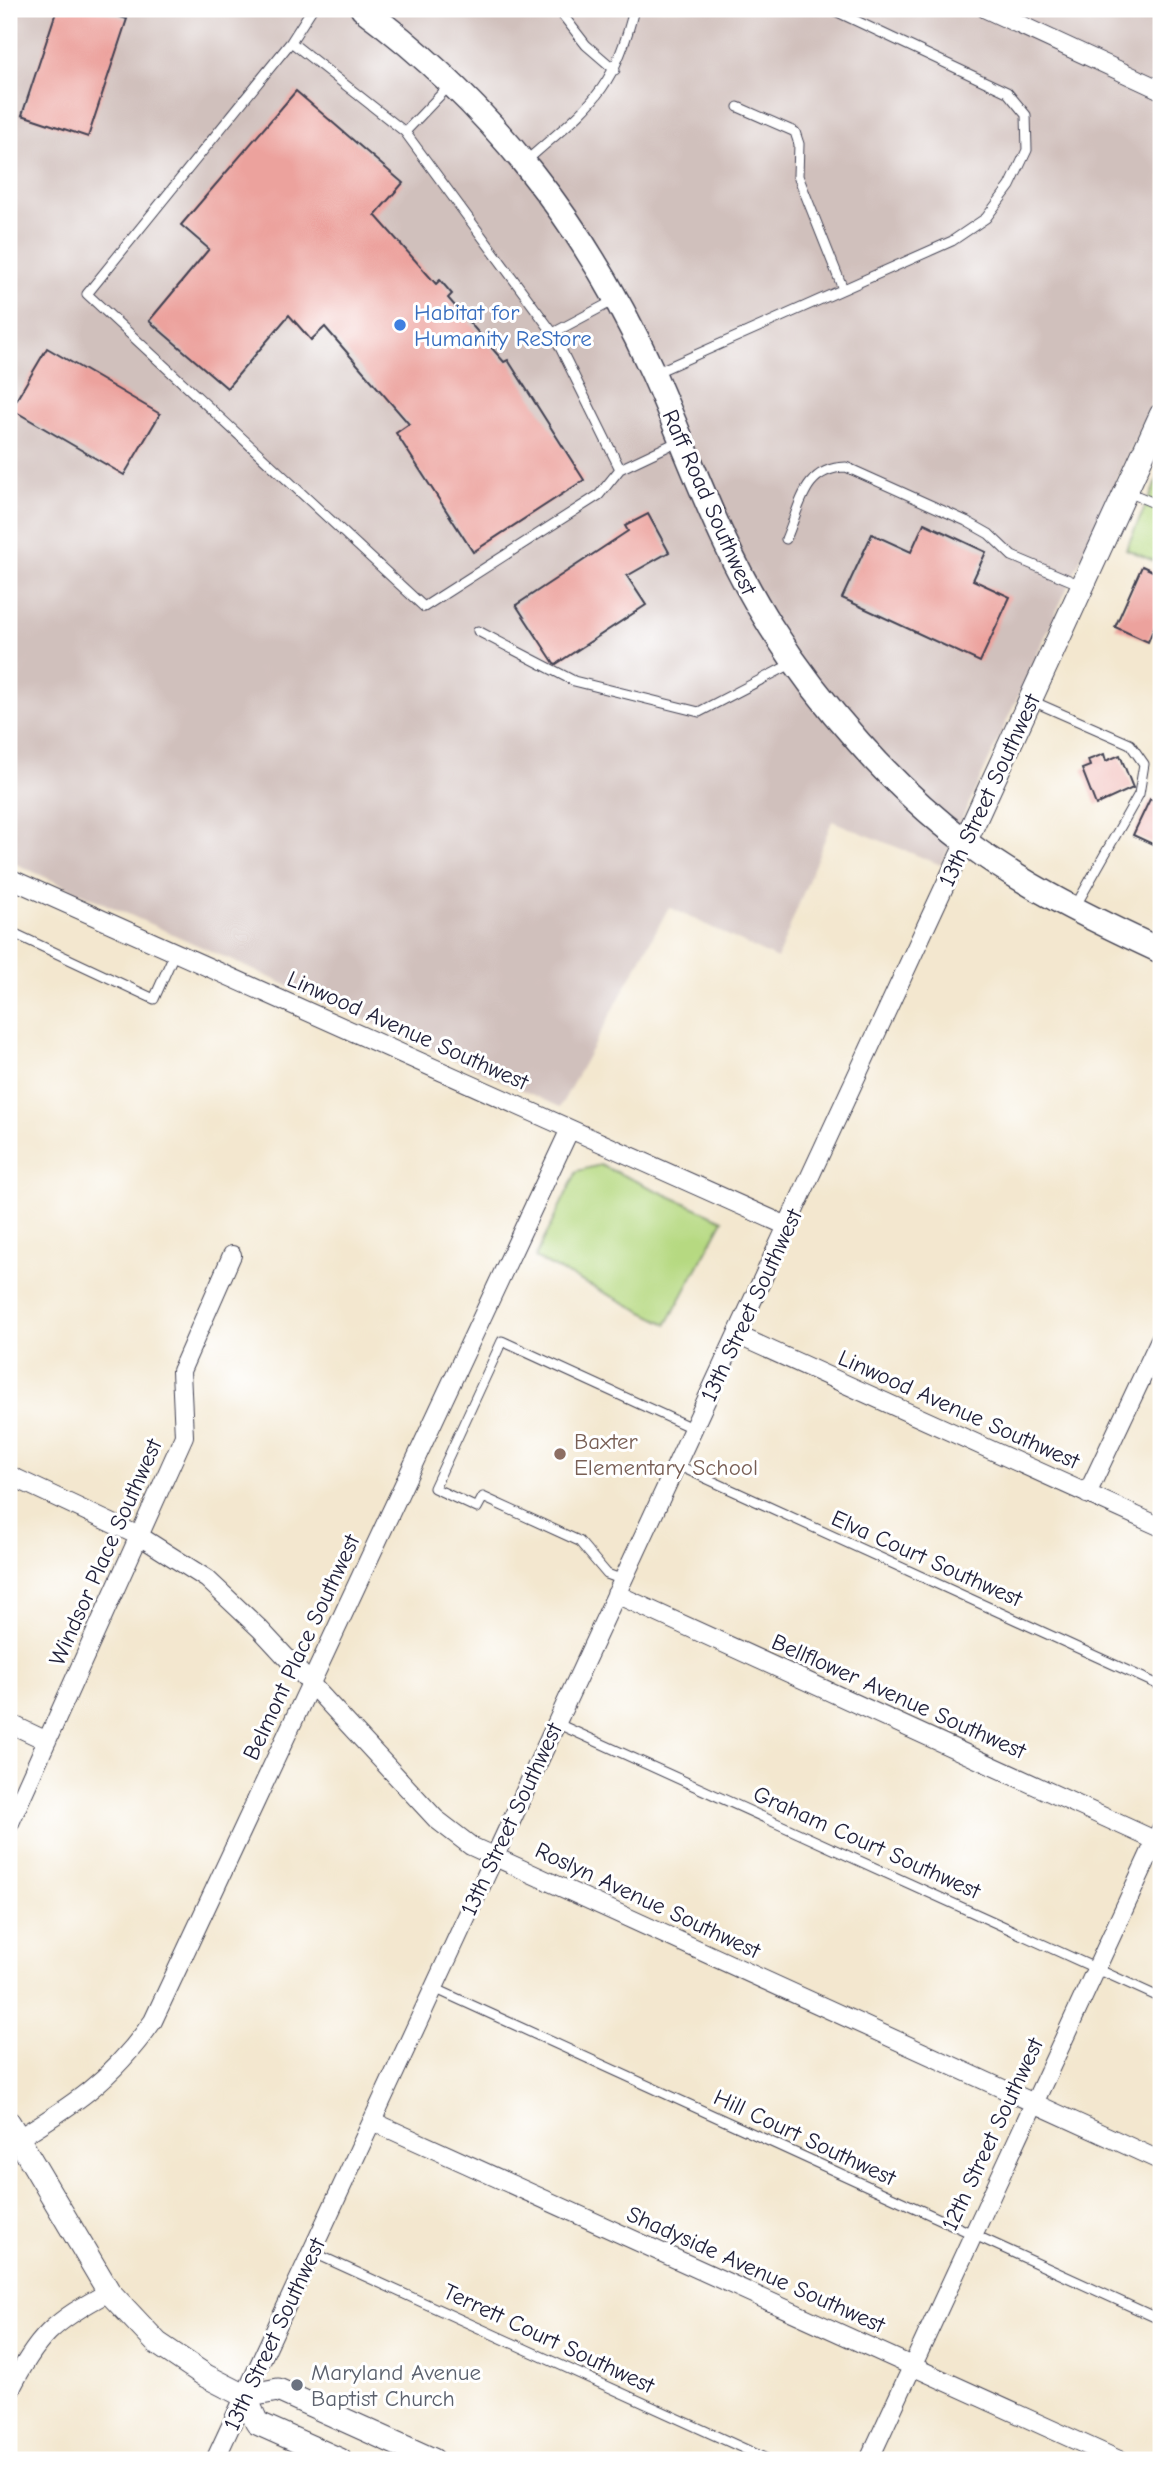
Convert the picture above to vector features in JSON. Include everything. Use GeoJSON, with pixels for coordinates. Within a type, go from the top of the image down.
{"type":"FeatureCollection","features":[{"type":"Feature","properties":{"kind":"main road","name":"Raff Road Southwest"},"geometry":{"type":"LineString","coordinates":[[363,9],[451,84],[525,162],[582,241],[616,299],[653,373],[728,551],[748,590],[794,663],[878,762],[965,842],[1074,909],[1161,951]]}},
{"type":"Feature","properties":{"kind":"street"},"geometry":{"type":"LineString","coordinates":[[986,9],[1161,90]]}},
{"type":"Feature","properties":{"kind":"street","name":"13th Street Southwest"},"geometry":{"type":"LineString","coordinates":[[215,2460],[374,2122],[493,1857],[694,1429],[1161,415]]}},
{"type":"Feature","properties":{"kind":"street","name":"Linwood Avenue Southwest"},"geometry":{"type":"LineString","coordinates":[[9,878],[787,1226]]}},
{"type":"Feature","properties":{"kind":"street","name":"Belmont Place Southwest"},"geometry":{"type":"LineString","coordinates":[[12,2135],[66,2110],[111,2074],[153,2021],[569,1129]]}},
{"type":"Feature","properties":{"kind":"street","name":"Windsor Place Southwest"},"geometry":{"type":"LineString","coordinates":[[9,1825],[141,1537],[184,1436],[181,1371],[232,1255]]}},
{"type":"Feature","properties":{"kind":"street","name":"Linwood Avenue Southwest"},"geometry":{"type":"LineString","coordinates":[[737,1335],[1161,1527]]}},
{"type":"Feature","properties":{"kind":"street"},"geometry":{"type":"LineString","coordinates":[[1087,1494],[1161,1337]]}},
{"type":"Feature","properties":{"kind":"street","name":"Roslyn Avenue Southwest"},"geometry":{"type":"LineString","coordinates":[[9,1475],[141,1537],[184,1562],[229,1598],[436,1819],[463,1841],[1161,2161]]}},
{"type":"Feature","properties":{"kind":"street","name":"Bellflower Avenue Southwest"},"geometry":{"type":"LineString","coordinates":[[620,1587],[1160,1838]]}},
{"type":"Feature","properties":{"kind":"street"},"geometry":{"type":"LineString","coordinates":[[9,1723],[47,1741]]}},
{"type":"Feature","properties":{"kind":"street","name":"12th Street Southwest"},"geometry":{"type":"LineString","coordinates":[[869,2460],[1160,1838]]}},
{"type":"Feature","properties":{"kind":"street","name":"Shadyside Avenue Southwest"},"geometry":{"type":"LineString","coordinates":[[374,2122],[1119,2460]]}},
{"type":"Feature","properties":{"kind":"street"},"geometry":{"type":"LineString","coordinates":[[12,2135],[109,2292],[135,2323],[164,2348],[206,2376],[245,2396],[278,2390],[433,2460]]}},
{"type":"Feature","properties":{"kind":"street"},"geometry":{"type":"LineString","coordinates":[[9,2393],[31,2351],[49,2329],[69,2313],[109,2292]]}},
{"type":"Feature","properties":{"kind":"street"},"geometry":{"type":"LineString","coordinates":[[245,2396],[257,2423],[340,2460]]}},
{"type":"Feature","properties":{"kind":"lane"},"geometry":{"type":"LineString","coordinates":[[312,9],[291,42],[87,294],[424,607],[599,495],[620,468],[681,441]]}},
{"type":"Feature","properties":{"kind":"lane"},"geometry":{"type":"LineString","coordinates":[[558,9],[586,46],[615,70]]}},
{"type":"Feature","properties":{"kind":"lane"},"geometry":{"type":"LineString","coordinates":[[525,162],[597,99],[615,70],[634,9]]}},
{"type":"Feature","properties":{"kind":"lane"},"geometry":{"type":"LineString","coordinates":[[653,373],[952,241],[986,218],[1010,186],[1027,150],[1026,115],[1007,92],[831,9]]}},
{"type":"Feature","properties":{"kind":"lane"},"geometry":{"type":"LineString","coordinates":[[1161,18],[1161,29]]}},
{"type":"Feature","properties":{"kind":"lane"},"geometry":{"type":"LineString","coordinates":[[291,42],[405,132],[553,333],[620,468]]}},
{"type":"Feature","properties":{"kind":"lane"},"geometry":{"type":"LineString","coordinates":[[405,132],[451,84]]}},
{"type":"Feature","properties":{"kind":"lane"},"geometry":{"type":"LineString","coordinates":[[738,107],[795,132],[799,144],[797,176],[843,289]]}},
{"type":"Feature","properties":{"kind":"lane"},"geometry":{"type":"LineString","coordinates":[[553,333],[616,299]]}},
{"type":"Feature","properties":{"kind":"lane"},"geometry":{"type":"LineString","coordinates":[[786,539],[812,478],[828,467],[846,467],[966,521],[989,534],[1012,555],[1083,586]]}},
{"type":"Feature","properties":{"kind":"lane"},"geometry":{"type":"LineString","coordinates":[[1126,491],[1161,506]]}},
{"type":"Feature","properties":{"kind":"lane"},"geometry":{"type":"LineString","coordinates":[[478,631],[575,681],[699,712],[794,663]]}},
{"type":"Feature","properties":{"kind":"lane"},"geometry":{"type":"LineString","coordinates":[[1030,700],[1130,744],[1144,764],[1139,794],[1074,909]]}},
{"type":"Feature","properties":{"kind":"lane"},"geometry":{"type":"LineString","coordinates":[[9,931],[154,999],[175,952]]}},
{"type":"Feature","properties":{"kind":"lane"},"geometry":{"type":"LineString","coordinates":[[620,1587],[579,1541],[483,1497],[477,1508],[434,1488],[502,1341],[694,1429]]}},
{"type":"Feature","properties":{"kind":"lane","name":"Elva Court Southwest"},"geometry":{"type":"LineString","coordinates":[[677,1465],[1161,1686]]}},
{"type":"Feature","properties":{"kind":"lane","name":"Graham Court Southwest"},"geometry":{"type":"LineString","coordinates":[[556,1723],[1161,1998]]}},
{"type":"Feature","properties":{"kind":"lane","name":"Hill Court Southwest"},"geometry":{"type":"LineString","coordinates":[[434,1988],[1161,2320]]}},
{"type":"Feature","properties":{"kind":"lane","name":"Terrett Court Southwest"},"geometry":{"type":"LineString","coordinates":[[312,2252],[769,2460]]}},
{"type":"Feature","properties":{"kind":"shaded area"},"geometry":{"type":"Polygon","coordinates":[[[9,9],[1161,9],[1161,383],[941,865],[832,821],[777,959],[669,907],[560,1107],[9,861],[9,9]]]}},
{"type":"Feature","properties":{"kind":"green space"},"geometry":{"type":"Polygon","coordinates":[[[1161,472],[1161,564],[1126,549],[1161,472]]]}},
{"type":"Feature","properties":{"kind":"green space"},"geometry":{"type":"Polygon","coordinates":[[[600,1165],[723,1220],[667,1324],[535,1258],[577,1171],[600,1165]]]}},
{"type":"Feature","properties":{"kind":"building"},"geometry":{"type":"Polygon","coordinates":[[[57,9],[94,9],[127,19],[88,137],[22,115],[57,9]]]}},
{"type":"Feature","properties":{"kind":"building"},"geometry":{"type":"Polygon","coordinates":[[[296,91],[403,183],[375,215],[436,284],[440,280],[452,294],[448,298],[504,362],[508,360],[584,480],[473,552],[396,433],[409,424],[325,327],[311,340],[289,315],[227,388],[149,321],[209,249],[181,225],[296,91]]]}},
{"type":"Feature","properties":{"kind":"building"},"geometry":{"type":"Polygon","coordinates":[[[47,348],[160,414],[124,475],[11,409],[47,348]]]}},
{"type":"Feature","properties":{"kind":"building"},"geometry":{"type":"Polygon","coordinates":[[[648,514],[669,552],[627,576],[646,605],[554,663],[516,605],[628,531],[625,526],[648,514]]]}},
{"type":"Feature","properties":{"kind":"building"},"geometry":{"type":"Polygon","coordinates":[[[924,523],[986,552],[973,580],[1010,597],[980,662],[842,598],[872,534],[911,552],[924,523]]]}},
{"type":"Feature","properties":{"kind":"building"},"geometry":{"type":"Polygon","coordinates":[[[1142,566],[1161,575],[1161,611],[1148,642],[1115,627],[1142,566]]]}},
{"type":"Feature","properties":{"kind":"building"},"geometry":{"type":"Polygon","coordinates":[[[1104,754],[1106,761],[1120,755],[1133,788],[1096,805],[1082,769],[1090,766],[1088,760],[1104,754]]]}},
{"type":"Feature","properties":{"kind":"building"},"geometry":{"type":"Polygon","coordinates":[[[1150,799],[1161,804],[1161,848],[1133,835],[1150,799]]]}},
{"type":"Feature","properties":{"kind":"place","name":"Habitat for Humanity ReStore"},"geometry":{"type":"Point","coordinates":[400,325]}},
{"type":"Feature","properties":{"kind":"place","name":"Baxter Elementary School"},"geometry":{"type":"Point","coordinates":[560,1454]}},
{"type":"Feature","properties":{"kind":"place","name":"Maryland Avenue Baptist Church"},"geometry":{"type":"Point","coordinates":[297,2385]}}]}
